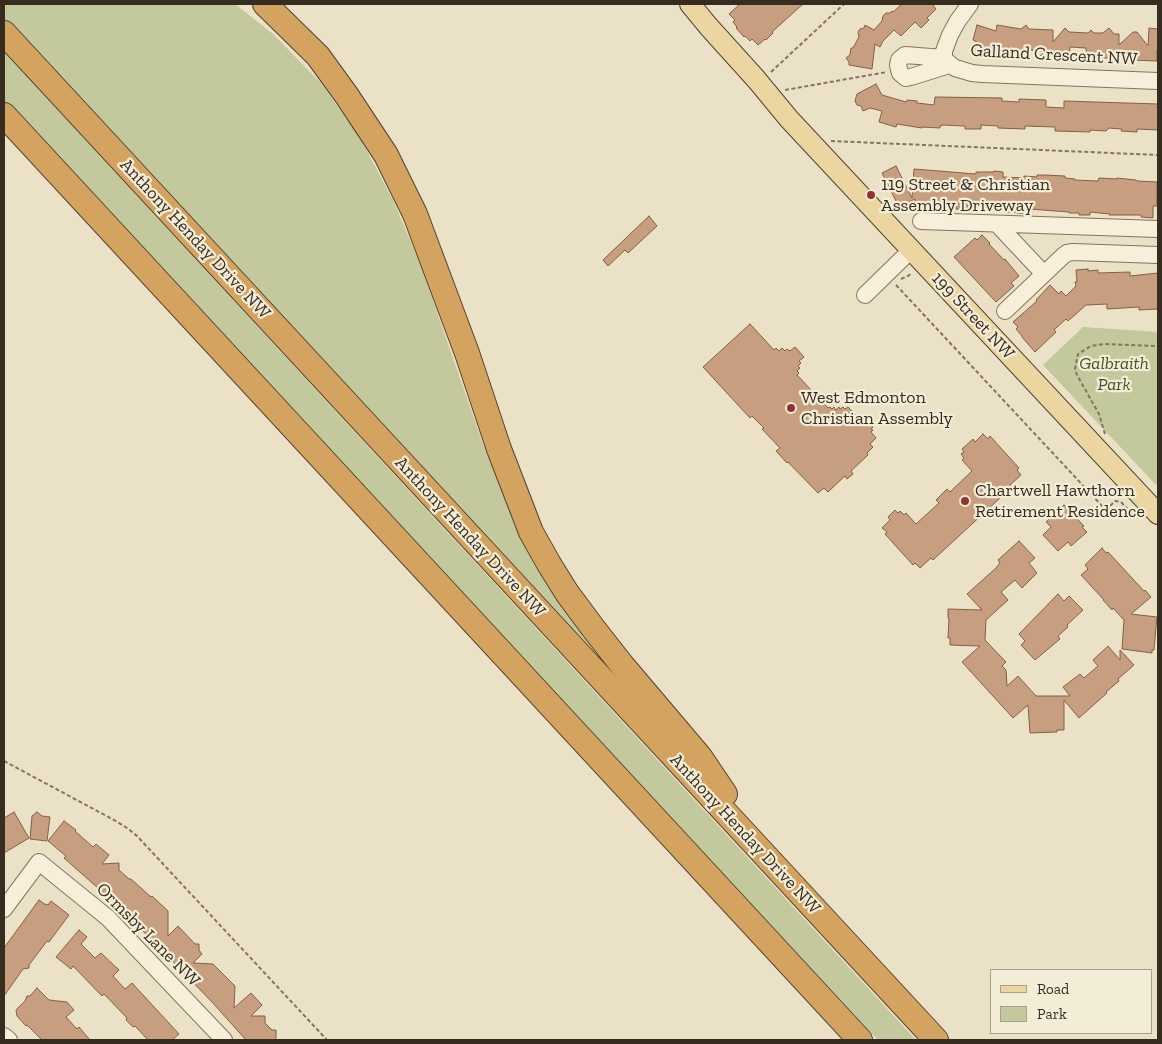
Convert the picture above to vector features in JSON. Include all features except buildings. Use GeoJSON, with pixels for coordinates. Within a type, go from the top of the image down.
{"type":"FeatureCollection","features":[{"type":"Feature","properties":{"kind":"highway"},"geometry":{"type":"LineString","coordinates":[[264,4],[318,56],[386,155],[415,214],[531,532],[549,564],[567,593],[593,628],[700,757],[770,860]]}},
{"type":"Feature","properties":{"kind":"highway","name":"Anthony Henday Drive NW"},"geometry":{"type":"LineString","coordinates":[[4,33],[936,1040]]}},
{"type":"Feature","properties":{"kind":"highway"},"geometry":{"type":"LineString","coordinates":[[4,115],[860,1040]]}},
{"type":"Feature","properties":{"kind":"highway"},"geometry":{"type":"LineString","coordinates":[[4,140],[91,231],[166,292]]}},
{"type":"Feature","properties":{"kind":"main road","name":"199 Street NW"},"geometry":{"type":"LineString","coordinates":[[677,4],[700,32],[745,79],[788,119],[1158,514]]}},
{"type":"Feature","properties":{"kind":"main road","name":"199 Street NW"},"geometry":{"type":"LineString","coordinates":[[690,4],[756,78],[788,119]]}},
{"type":"Feature","properties":{"kind":"street","name":"Galland Crescent NW"},"geometry":{"type":"LineString","coordinates":[[970,4],[950,35],[944,51],[947,61],[962,71],[982,74],[1158,81]]}},
{"type":"Feature","properties":{"kind":"street","name":"Galland Crescent NW"},"geometry":{"type":"LineString","coordinates":[[899,70],[906,78],[947,61]]}},
{"type":"Feature","properties":{"kind":"street"},"geometry":{"type":"LineString","coordinates":[[921,221],[1158,229]]}},
{"type":"Feature","properties":{"kind":"street"},"geometry":{"type":"LineString","coordinates":[[997,224],[1044,274]]}},
{"type":"Feature","properties":{"kind":"street"},"geometry":{"type":"LineString","coordinates":[[1005,311],[1067,253],[1158,255]]}},
{"type":"Feature","properties":{"kind":"street"},"geometry":{"type":"LineString","coordinates":[[865,295],[917,256]]}},
{"type":"Feature","properties":{"kind":"street","name":"Ormsby Lane NW"},"geometry":{"type":"LineString","coordinates":[[4,909],[39,862],[108,918],[224,1040]]}},
{"type":"Feature","properties":{"kind":"street"},"geometry":{"type":"LineString","coordinates":[[4,1036],[9,1040]]}},
{"type":"Feature","properties":{"kind":"path"},"geometry":{"type":"LineString","coordinates":[[768,74],[844,4]]}},
{"type":"Feature","properties":{"kind":"path"},"geometry":{"type":"LineString","coordinates":[[782,90],[899,70]]}},
{"type":"Feature","properties":{"kind":"path"},"geometry":{"type":"LineString","coordinates":[[830,141],[1158,155]]}},
{"type":"Feature","properties":{"kind":"path"},"geometry":{"type":"LineString","coordinates":[[917,256],[908,276],[896,285],[1104,508],[1108,508],[1115,501],[1121,502]]}},
{"type":"Feature","properties":{"kind":"path"},"geometry":{"type":"LineString","coordinates":[[1106,437],[1099,414],[1075,369],[1078,354],[1091,346],[1104,344],[1158,346]]}},
{"type":"Feature","properties":{"kind":"path"},"geometry":{"type":"LineString","coordinates":[[4,760],[114,820],[137,836],[325,1040]]}},
{"type":"Feature","properties":{"kind":"green space"},"geometry":{"type":"Polygon","coordinates":[[[4,4],[235,4],[273,34],[320,82],[359,136],[393,200],[421,266],[478,430],[514,523],[538,570],[583,634],[628,689],[625,692],[4,20],[4,4]]]}},
{"type":"Feature","properties":{"kind":"green space"},"geometry":{"type":"Polygon","coordinates":[[[4,52],[916,1040],[878,1040],[4,102],[4,52]]]}},
{"type":"Feature","properties":{"kind":"green space","name":"Galbraith Park"},"geometry":{"type":"Polygon","coordinates":[[[1083,327],[1158,332],[1158,487],[1043,365],[1083,327]]]}},
{"type":"Feature","properties":{"kind":"place","name":"119 Street & Christian Assembly Driveway"},"geometry":{"type":"Point","coordinates":[871,195]}},
{"type":"Feature","properties":{"kind":"place","name":"West Edmonton Christian Assembly"},"geometry":{"type":"Point","coordinates":[791,408]}},
{"type":"Feature","properties":{"kind":"place","name":"Chartwell Hawthorn Retirement Residence"},"geometry":{"type":"Point","coordinates":[965,501]}}]}
